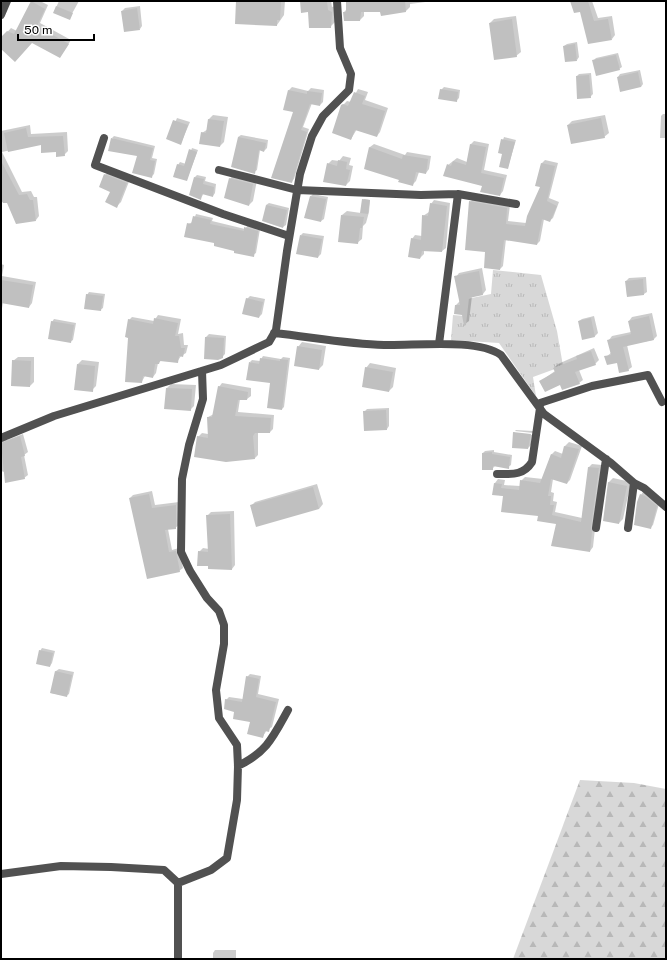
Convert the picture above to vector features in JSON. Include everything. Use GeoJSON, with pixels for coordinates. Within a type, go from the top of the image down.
{"type":"FeatureCollection","features":[{"type":"Feature","properties":{"kind":"street"},"geometry":{"type":"LineString","coordinates":[[1,15],[7,1]]}},
{"type":"Feature","properties":{"kind":"street"},"geometry":{"type":"LineString","coordinates":[[1,438],[54,416],[221,365],[269,342],[274,332],[289,236],[298,190],[312,136],[323,116],[349,90],[351,74],[340,48],[337,1]]}},
{"type":"Feature","properties":{"kind":"street"},"geometry":{"type":"LineString","coordinates":[[104,138],[95,165],[216,212],[289,236]]}},
{"type":"Feature","properties":{"kind":"street"},"geometry":{"type":"LineString","coordinates":[[219,170],[298,190],[421,195],[458,194],[516,204]]}},
{"type":"Feature","properties":{"kind":"street"},"geometry":{"type":"LineString","coordinates":[[439,344],[458,194]]}},
{"type":"Feature","properties":{"kind":"street"},"geometry":{"type":"LineString","coordinates":[[274,332],[384,345],[439,344],[493,349],[502,354],[544,414],[606,459],[634,483],[644,488],[666,507]]}},
{"type":"Feature","properties":{"kind":"street"},"geometry":{"type":"LineString","coordinates":[[178,883],[211,870],[227,858],[237,800],[237,745],[219,718],[216,690],[224,644],[224,625],[219,611],[207,598],[190,571],[181,552],[182,479],[189,446],[203,399],[202,371]]}},
{"type":"Feature","properties":{"kind":"street"},"geometry":{"type":"LineString","coordinates":[[538,406],[592,386],[648,375],[662,402]]}},
{"type":"Feature","properties":{"kind":"street"},"geometry":{"type":"LineString","coordinates":[[497,474],[518,474],[529,467],[532,462],[538,406]]}},
{"type":"Feature","properties":{"kind":"street"},"geometry":{"type":"LineString","coordinates":[[596,528],[606,459]]}},
{"type":"Feature","properties":{"kind":"street"},"geometry":{"type":"LineString","coordinates":[[628,528],[634,483]]}},
{"type":"Feature","properties":{"kind":"street"},"geometry":{"type":"LineString","coordinates":[[238,766],[254,758],[269,744],[288,710]]}},
{"type":"Feature","properties":{"kind":"street"},"geometry":{"type":"LineString","coordinates":[[1,874],[61,866],[164,870],[178,883],[178,959]]}},
{"type":"Feature","properties":{"kind":"green space"},"geometry":{"type":"Polygon","coordinates":[[[493,270],[541,275],[557,331],[563,366],[533,377],[536,396],[499,343],[451,340],[453,315],[465,316],[467,299],[491,294],[493,270]]]}},
{"type":"Feature","properties":{"kind":"green space"},"geometry":{"type":"Polygon","coordinates":[[[580,780],[634,783],[666,789],[666,959],[513,959],[580,780]]]}},
{"type":"Feature","properties":{"kind":"building"},"geometry":{"type":"Polygon","coordinates":[[[31,1],[45,9],[37,26],[69,44],[60,58],[32,43],[15,62],[1,49],[1,37],[7,31],[14,34],[31,1]]]}},
{"type":"Feature","properties":{"kind":"building"},"geometry":{"type":"Polygon","coordinates":[[[236,1],[281,1],[280,20],[277,20],[277,26],[235,24],[236,1]]]}},
{"type":"Feature","properties":{"kind":"building"},"geometry":{"type":"Polygon","coordinates":[[[300,1],[327,1],[328,10],[332,12],[331,28],[309,28],[308,12],[301,13],[300,1]]]}},
{"type":"Feature","properties":{"kind":"building"},"geometry":{"type":"Polygon","coordinates":[[[346,1],[405,1],[406,12],[381,16],[380,12],[361,12],[360,21],[344,21],[343,12],[346,12],[346,1]]]}},
{"type":"Feature","properties":{"kind":"building"},"geometry":{"type":"Polygon","coordinates":[[[570,1],[588,1],[594,21],[608,19],[612,40],[588,44],[580,12],[574,13],[570,1]]]}},
{"type":"Feature","properties":{"kind":"building"},"geometry":{"type":"Polygon","coordinates":[[[56,6],[73,13],[70,20],[53,13],[56,6]]]}},
{"type":"Feature","properties":{"kind":"building"},"geometry":{"type":"Polygon","coordinates":[[[137,8],[140,30],[124,32],[121,11],[137,8]]]}},
{"type":"Feature","properties":{"kind":"building"},"geometry":{"type":"Polygon","coordinates":[[[512,19],[517,57],[494,60],[489,23],[512,19]]]}},
{"type":"Feature","properties":{"kind":"building"},"geometry":{"type":"Polygon","coordinates":[[[575,44],[577,61],[565,62],[563,46],[575,44]]]}},
{"type":"Feature","properties":{"kind":"building"},"geometry":{"type":"Polygon","coordinates":[[[616,55],[620,70],[596,76],[592,60],[616,55]]]}},
{"type":"Feature","properties":{"kind":"building"},"geometry":{"type":"Polygon","coordinates":[[[638,72],[641,87],[620,92],[617,77],[638,72]]]}},
{"type":"Feature","properties":{"kind":"building"},"geometry":{"type":"Polygon","coordinates":[[[589,75],[591,98],[577,99],[576,76],[589,75]]]}},
{"type":"Feature","properties":{"kind":"building"},"geometry":{"type":"Polygon","coordinates":[[[440,89],[458,92],[457,102],[438,99],[440,89]]]}},
{"type":"Feature","properties":{"kind":"building"},"geometry":{"type":"Polygon","coordinates":[[[288,90],[307,94],[307,91],[322,93],[320,106],[310,104],[301,130],[307,132],[292,183],[271,178],[293,112],[283,110],[288,90]]]}},
{"type":"Feature","properties":{"kind":"building"},"geometry":{"type":"Polygon","coordinates":[[[354,92],[365,96],[362,104],[385,111],[377,137],[355,130],[351,140],[332,133],[341,105],[343,104],[348,106],[354,92]]]}},
{"type":"Feature","properties":{"kind":"building"},"geometry":{"type":"Polygon","coordinates":[[[601,118],[605,138],[571,144],[567,125],[601,118]]]}},
{"type":"Feature","properties":{"kind":"building"},"geometry":{"type":"Polygon","coordinates":[[[208,119],[224,121],[220,147],[199,144],[201,132],[206,133],[208,119]]]}},
{"type":"Feature","properties":{"kind":"building"},"geometry":{"type":"Polygon","coordinates":[[[173,120],[188,125],[181,145],[166,139],[173,120]]]}},
{"type":"Feature","properties":{"kind":"building"},"geometry":{"type":"Polygon","coordinates":[[[26,128],[28,137],[63,136],[65,156],[56,157],[56,152],[41,153],[41,145],[8,152],[4,133],[26,128]]]}},
{"type":"Feature","properties":{"kind":"building"},"geometry":{"type":"Polygon","coordinates":[[[238,137],[266,143],[264,152],[259,150],[255,174],[231,167],[238,137]]]}},
{"type":"Feature","properties":{"kind":"building"},"geometry":{"type":"Polygon","coordinates":[[[111,138],[153,148],[150,160],[155,161],[152,178],[132,173],[137,156],[108,151],[111,138]]]}},
{"type":"Feature","properties":{"kind":"building"},"geometry":{"type":"Polygon","coordinates":[[[501,139],[515,142],[508,169],[499,167],[502,154],[498,153],[501,139]]]}},
{"type":"Feature","properties":{"kind":"building"},"geometry":{"type":"Polygon","coordinates":[[[470,144],[486,147],[481,173],[504,178],[500,196],[480,192],[482,186],[443,176],[447,164],[451,166],[453,161],[466,165],[470,144]]]}},
{"type":"Feature","properties":{"kind":"building"},"geometry":{"type":"Polygon","coordinates":[[[369,147],[402,159],[403,155],[428,159],[426,174],[416,172],[413,186],[364,169],[369,147]]]}},
{"type":"Feature","properties":{"kind":"building"},"geometry":{"type":"Polygon","coordinates":[[[189,149],[197,152],[187,181],[173,177],[177,164],[184,166],[189,149]]]}},
{"type":"Feature","properties":{"kind":"building"},"geometry":{"type":"Polygon","coordinates":[[[338,160],[347,162],[346,169],[350,170],[346,186],[323,182],[327,163],[337,166],[338,160]]]}},
{"type":"Feature","properties":{"kind":"building"},"geometry":{"type":"Polygon","coordinates":[[[1,161],[19,195],[27,194],[30,200],[33,200],[36,221],[16,224],[7,203],[3,203],[1,200],[1,161]]]}},
{"type":"Feature","properties":{"kind":"building"},"geometry":{"type":"Polygon","coordinates":[[[541,163],[555,166],[547,201],[557,206],[550,222],[542,219],[537,245],[504,240],[500,270],[484,268],[485,252],[465,250],[469,201],[507,208],[506,224],[525,226],[527,216],[540,187],[535,186],[541,163]]]}},
{"type":"Feature","properties":{"kind":"building"},"geometry":{"type":"Polygon","coordinates":[[[104,174],[127,183],[117,208],[105,202],[110,192],[99,187],[104,174]]]}},
{"type":"Feature","properties":{"kind":"building"},"geometry":{"type":"Polygon","coordinates":[[[194,177],[204,179],[203,184],[214,187],[213,197],[202,194],[201,200],[189,195],[194,177]]]}},
{"type":"Feature","properties":{"kind":"building"},"geometry":{"type":"Polygon","coordinates":[[[229,178],[253,184],[249,206],[224,198],[229,178]]]}},
{"type":"Feature","properties":{"kind":"building"},"geometry":{"type":"Polygon","coordinates":[[[310,196],[326,199],[321,222],[304,218],[310,196]]]}},
{"type":"Feature","properties":{"kind":"building"},"geometry":{"type":"Polygon","coordinates":[[[362,199],[370,200],[368,214],[360,213],[362,199]]]}},
{"type":"Feature","properties":{"kind":"building"},"geometry":{"type":"Polygon","coordinates":[[[430,203],[447,206],[442,252],[422,251],[420,259],[408,257],[411,238],[421,240],[422,215],[428,216],[430,203]]]}},
{"type":"Feature","properties":{"kind":"building"},"geometry":{"type":"Polygon","coordinates":[[[266,205],[287,210],[283,228],[262,221],[266,205]]]}},
{"type":"Feature","properties":{"kind":"building"},"geometry":{"type":"Polygon","coordinates":[[[341,215],[364,217],[362,228],[360,228],[358,244],[338,242],[341,215]]]}},
{"type":"Feature","properties":{"kind":"building"},"geometry":{"type":"Polygon","coordinates":[[[193,216],[211,220],[210,224],[244,231],[244,227],[258,231],[254,257],[234,253],[234,251],[214,246],[214,243],[184,237],[187,223],[191,224],[193,216]]]}},
{"type":"Feature","properties":{"kind":"building"},"geometry":{"type":"Polygon","coordinates":[[[300,235],[322,239],[318,258],[296,254],[300,235]]]}},
{"type":"Feature","properties":{"kind":"building"},"geometry":{"type":"Polygon","coordinates":[[[479,271],[483,295],[469,298],[466,325],[464,326],[462,315],[454,314],[455,305],[460,305],[454,276],[479,271]]]}},
{"type":"Feature","properties":{"kind":"building"},"geometry":{"type":"Polygon","coordinates":[[[643,279],[644,295],[627,297],[625,281],[643,279]]]}},
{"type":"Feature","properties":{"kind":"building"},"geometry":{"type":"Polygon","coordinates":[[[1,280],[33,285],[29,308],[1,303],[1,280]]]}},
{"type":"Feature","properties":{"kind":"building"},"geometry":{"type":"Polygon","coordinates":[[[86,294],[103,296],[101,311],[84,309],[86,294]]]}},
{"type":"Feature","properties":{"kind":"building"},"geometry":{"type":"Polygon","coordinates":[[[246,298],[263,302],[259,318],[242,314],[246,298]]]}},
{"type":"Feature","properties":{"kind":"building"},"geometry":{"type":"Polygon","coordinates":[[[649,316],[654,340],[623,347],[629,371],[619,373],[617,363],[607,365],[604,356],[611,355],[607,340],[631,334],[628,321],[649,316]]]}},
{"type":"Feature","properties":{"kind":"building"},"geometry":{"type":"Polygon","coordinates":[[[154,318],[178,323],[175,336],[179,336],[181,348],[185,348],[183,357],[179,356],[178,363],[160,361],[159,364],[155,364],[153,378],[143,376],[142,383],[125,382],[128,338],[125,337],[128,319],[153,324],[154,318]]]}},
{"type":"Feature","properties":{"kind":"building"},"geometry":{"type":"Polygon","coordinates":[[[591,318],[595,337],[582,340],[578,321],[591,318]]]}},
{"type":"Feature","properties":{"kind":"building"},"geometry":{"type":"Polygon","coordinates":[[[51,321],[74,325],[71,343],[48,339],[51,321]]]}},
{"type":"Feature","properties":{"kind":"building"},"geometry":{"type":"Polygon","coordinates":[[[205,337],[224,338],[223,358],[218,360],[204,359],[205,337]]]}},
{"type":"Feature","properties":{"kind":"building"},"geometry":{"type":"Polygon","coordinates":[[[297,346],[322,350],[319,370],[294,366],[297,346]]]}},
{"type":"Feature","properties":{"kind":"building"},"geometry":{"type":"Polygon","coordinates":[[[591,351],[596,365],[575,372],[580,384],[562,390],[560,385],[545,392],[539,381],[555,372],[553,368],[577,359],[576,356],[591,351]]]}},
{"type":"Feature","properties":{"kind":"building"},"geometry":{"type":"Polygon","coordinates":[[[260,358],[280,361],[280,359],[288,360],[282,410],[267,408],[270,383],[246,380],[249,362],[259,364],[260,358]]]}},
{"type":"Feature","properties":{"kind":"building"},"geometry":{"type":"Polygon","coordinates":[[[12,360],[31,361],[30,387],[11,386],[12,360]]]}},
{"type":"Feature","properties":{"kind":"building"},"geometry":{"type":"Polygon","coordinates":[[[77,364],[95,366],[93,392],[74,390],[77,364]]]}},
{"type":"Feature","properties":{"kind":"building"},"geometry":{"type":"Polygon","coordinates":[[[365,367],[393,372],[389,392],[362,387],[365,367]]]}},
{"type":"Feature","properties":{"kind":"building"},"geometry":{"type":"Polygon","coordinates":[[[218,386],[248,392],[247,400],[238,400],[235,416],[271,418],[270,433],[255,433],[253,436],[255,459],[226,462],[194,457],[197,436],[208,438],[207,417],[212,417],[218,386]]]}},
{"type":"Feature","properties":{"kind":"building"},"geometry":{"type":"Polygon","coordinates":[[[166,388],[192,389],[191,411],[164,409],[166,388]]]}},
{"type":"Feature","properties":{"kind":"building"},"geometry":{"type":"Polygon","coordinates":[[[386,410],[387,430],[364,431],[363,411],[386,410]]]}},
{"type":"Feature","properties":{"kind":"building"},"geometry":{"type":"Polygon","coordinates":[[[513,432],[531,434],[528,449],[512,448],[513,432]]]}},
{"type":"Feature","properties":{"kind":"building"},"geometry":{"type":"Polygon","coordinates":[[[20,436],[25,456],[21,457],[25,479],[5,483],[1,443],[20,436]]]}},
{"type":"Feature","properties":{"kind":"building"},"geometry":{"type":"Polygon","coordinates":[[[564,446],[579,449],[567,484],[551,479],[548,496],[551,496],[550,505],[554,505],[552,515],[581,522],[588,467],[599,468],[591,527],[590,552],[551,546],[556,524],[537,521],[538,516],[501,512],[503,496],[492,495],[494,483],[502,484],[501,488],[519,490],[520,480],[540,483],[551,454],[561,458],[564,446]]]}},
{"type":"Feature","properties":{"kind":"building"},"geometry":{"type":"Polygon","coordinates":[[[492,452],[492,454],[510,457],[509,469],[493,466],[493,470],[482,470],[482,453],[492,452]]]}},
{"type":"Feature","properties":{"kind":"building"},"geometry":{"type":"Polygon","coordinates":[[[608,482],[627,486],[619,524],[603,521],[608,482]]]}},
{"type":"Feature","properties":{"kind":"building"},"geometry":{"type":"Polygon","coordinates":[[[313,487],[319,509],[256,527],[250,505],[313,487]]]}},
{"type":"Feature","properties":{"kind":"building"},"geometry":{"type":"Polygon","coordinates":[[[149,494],[152,508],[176,505],[176,529],[165,530],[169,552],[176,551],[180,572],[147,579],[129,498],[149,494]]]}},
{"type":"Feature","properties":{"kind":"building"},"geometry":{"type":"Polygon","coordinates":[[[640,494],[645,496],[657,506],[651,529],[634,525],[637,502],[640,494]]]}},
{"type":"Feature","properties":{"kind":"building"},"geometry":{"type":"Polygon","coordinates":[[[230,514],[232,570],[208,569],[208,566],[197,566],[198,551],[208,552],[206,515],[230,514]]]}},
{"type":"Feature","properties":{"kind":"building"},"geometry":{"type":"Polygon","coordinates":[[[39,650],[53,653],[50,667],[36,664],[39,650]]]}},
{"type":"Feature","properties":{"kind":"building"},"geometry":{"type":"Polygon","coordinates":[[[55,671],[72,675],[67,697],[50,693],[55,671]]]}},
{"type":"Feature","properties":{"kind":"building"},"geometry":{"type":"Polygon","coordinates":[[[246,676],[259,679],[256,697],[276,702],[269,732],[265,731],[263,738],[247,734],[250,722],[233,719],[234,712],[224,709],[225,699],[242,702],[246,676]]]}}]}
